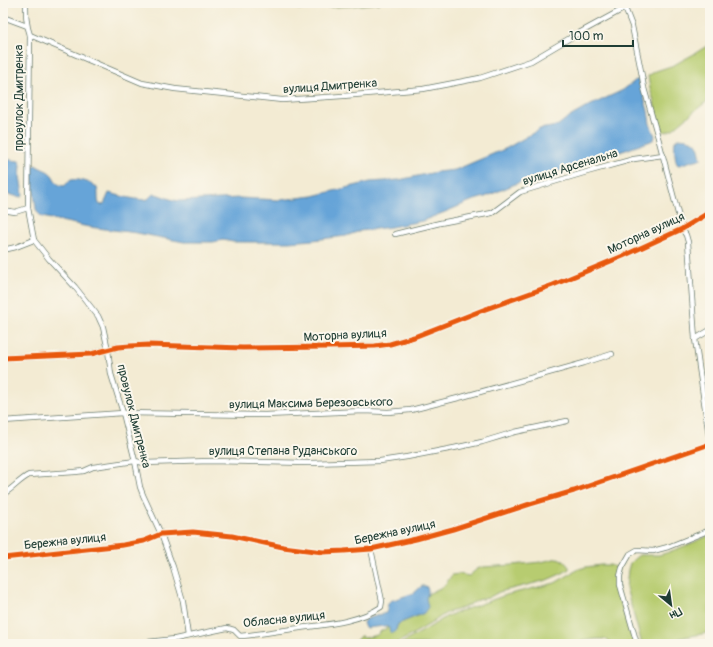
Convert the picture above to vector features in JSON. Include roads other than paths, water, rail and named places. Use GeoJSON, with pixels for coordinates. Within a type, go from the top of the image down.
{"type":"FeatureCollection","features":[{"type":"Feature","properties":{"kind":"street","name":"провулок Дмитренка"},"geometry":{"type":"LineString","coordinates":[[26,3],[27,26],[30,35],[28,208],[34,240],[75,287],[98,316],[103,327],[111,374],[123,413],[140,487],[161,534],[173,567],[183,601],[188,636]]}},
{"type":"Feature","properties":{"kind":"street"},"geometry":{"type":"LineString","coordinates":[[624,6],[632,26],[644,88],[682,228],[688,242],[695,339],[710,444]]}},
{"type":"Feature","properties":{"kind":"street","name":"вулиця Дмитренка"},"geometry":{"type":"LineString","coordinates":[[30,35],[142,83],[175,89],[282,100],[423,89],[480,78],[531,61],[624,6]]}},
{"type":"Feature","properties":{"kind":"street"},"geometry":{"type":"LineString","coordinates":[[3,18],[27,26]]}},
{"type":"Feature","properties":{"kind":"street","name":"вулиця Арсенальна"},"geometry":{"type":"LineString","coordinates":[[395,234],[440,223],[492,213],[520,192],[634,158],[663,155]]}},
{"type":"Feature","properties":{"kind":"street"},"geometry":{"type":"LineString","coordinates":[[3,210],[15,212],[28,208]]}},
{"type":"Feature","properties":{"kind":"street","name":"Моторна вулиця"},"geometry":{"type":"LineString","coordinates":[[3,358],[83,355],[130,346],[149,345],[243,348],[321,348],[390,344],[414,337],[553,285],[623,256],[682,228],[710,212]]}},
{"type":"Feature","properties":{"kind":"street"},"geometry":{"type":"LineString","coordinates":[[3,250],[34,240]]}},
{"type":"Feature","properties":{"kind":"street"},"geometry":{"type":"LineString","coordinates":[[695,339],[710,330]]}},
{"type":"Feature","properties":{"kind":"street","name":"вулиця Максима Березовського"},"geometry":{"type":"LineString","coordinates":[[3,421],[123,413],[265,415],[364,411],[395,412],[411,410],[577,365],[612,354]]}},
{"type":"Feature","properties":{"kind":"street","name":"вулиця Степана Руданського"},"geometry":{"type":"LineString","coordinates":[[3,494],[9,491],[29,474],[76,472],[93,467],[135,461],[144,463],[309,463],[380,461],[454,448],[482,442],[515,432],[567,421]]}},
{"type":"Feature","properties":{"kind":"street","name":"Бережна вулиця"},"geometry":{"type":"LineString","coordinates":[[3,558],[124,545],[144,541],[161,534],[193,532],[232,536],[283,547],[324,552],[344,552],[371,549],[453,529],[574,491],[710,444]]}},
{"type":"Feature","properties":{"kind":"street"},"geometry":{"type":"LineString","coordinates":[[637,644],[620,585],[622,568],[630,554],[637,550],[653,551],[668,547],[710,530]]}},
{"type":"Feature","properties":{"kind":"street","name":"Обласна вулиця"},"geometry":{"type":"LineString","coordinates":[[129,644],[175,639],[227,628],[234,630],[240,636],[281,631],[333,624],[355,619],[376,611],[381,607],[382,601],[371,549]]}},
{"type":"Feature","properties":{"kind":"water"},"geometry":{"type":"Polygon","coordinates":[[[636,80],[639,80],[648,111],[650,124],[655,136],[651,141],[617,153],[602,155],[573,167],[520,182],[422,221],[360,231],[346,236],[313,240],[289,242],[233,242],[223,240],[213,242],[184,242],[137,233],[89,227],[42,217],[36,209],[31,170],[35,165],[50,173],[59,185],[64,186],[73,180],[85,181],[93,184],[97,188],[98,202],[101,205],[104,204],[109,193],[140,200],[148,199],[153,194],[156,194],[180,201],[239,198],[280,200],[313,196],[370,182],[399,180],[436,172],[455,170],[507,148],[540,129],[557,126],[589,106],[623,90],[636,80]]]}},
{"type":"Feature","properties":{"kind":"water"},"geometry":{"type":"Polygon","coordinates":[[[679,138],[696,143],[701,159],[679,165],[677,164],[675,156],[675,141],[679,138]]]}},
{"type":"Feature","properties":{"kind":"water"},"geometry":{"type":"Polygon","coordinates":[[[3,159],[19,161],[21,165],[20,176],[22,197],[3,193],[3,159]]]}},
{"type":"Feature","properties":{"kind":"water"},"geometry":{"type":"Polygon","coordinates":[[[422,586],[426,586],[428,590],[426,598],[428,607],[424,613],[398,624],[395,632],[393,633],[391,633],[389,628],[385,626],[366,628],[364,626],[363,622],[366,619],[386,613],[390,601],[414,593],[422,586]]]}}]}
